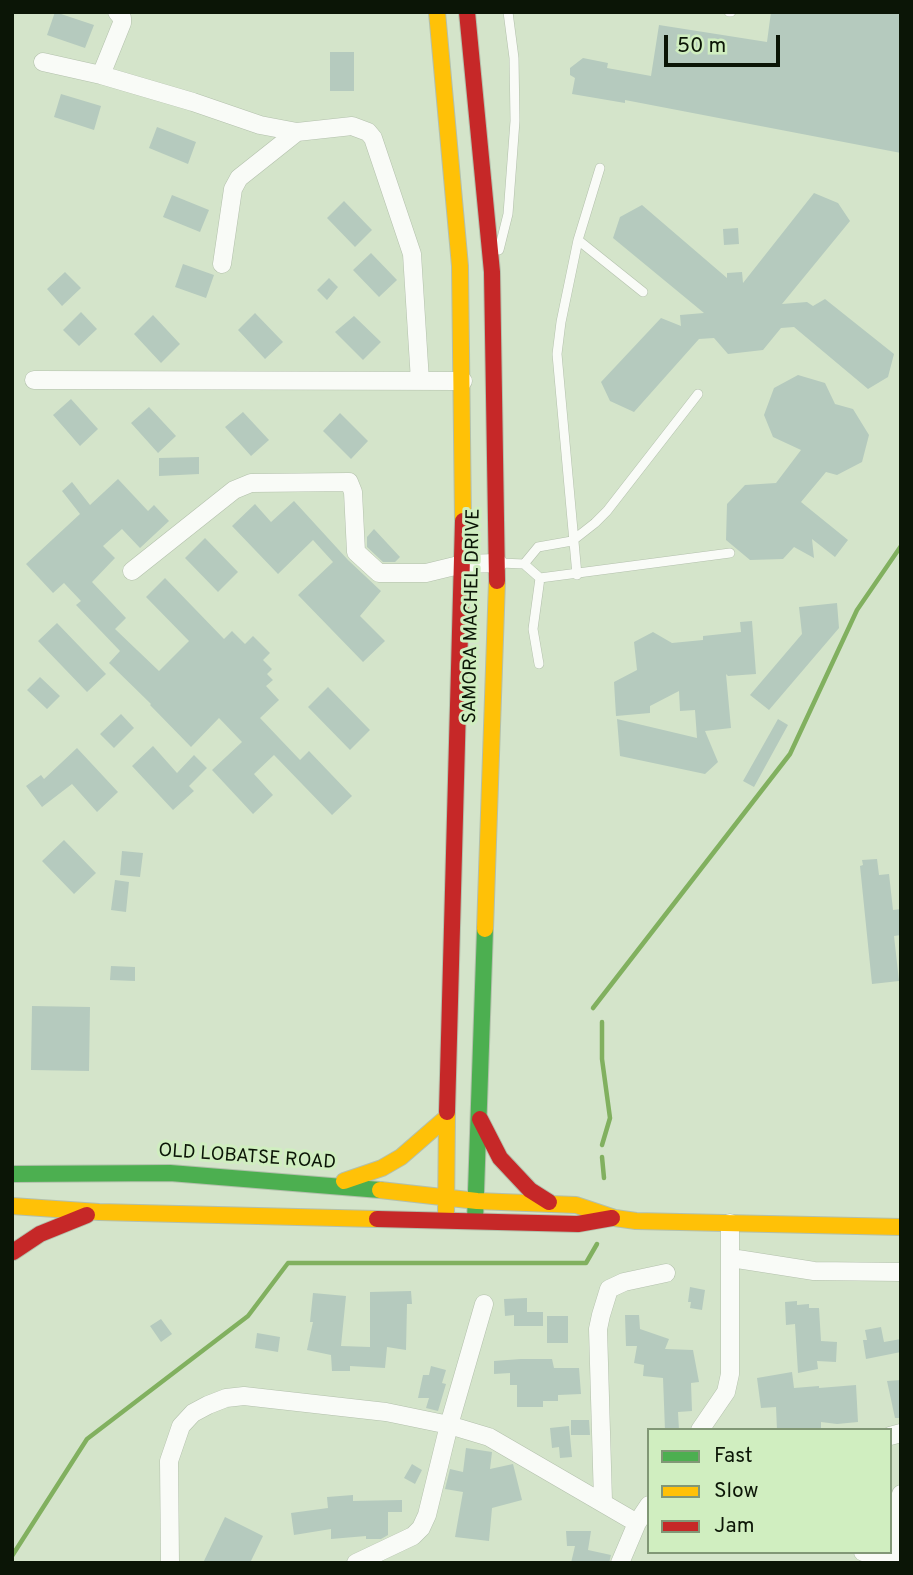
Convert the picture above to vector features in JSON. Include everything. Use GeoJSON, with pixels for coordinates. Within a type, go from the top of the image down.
{"type":"FeatureCollection","features":[{"type":"Feature","properties":{"kind":"main road","name":"SAMORA MACHEL DRIVE"},"geometry":{"type":"LineString","coordinates":[[437,12],[460,266],[463,381],[463,564],[446,1221]]}},
{"type":"Feature","properties":{"kind":"main road","name":"SAMORA MACHEL DRIVE"},"geometry":{"type":"LineString","coordinates":[[467,12],[492,272],[498,563],[475,1222]]}},
{"type":"Feature","properties":{"kind":"main road"},"geometry":{"type":"LineString","coordinates":[[329,1184],[361,1177],[382,1168],[401,1157],[447,1117]]}},
{"type":"Feature","properties":{"kind":"main road"},"geometry":{"type":"LineString","coordinates":[[480,1119],[500,1158],[514,1175],[549,1202]]}},
{"type":"Feature","properties":{"kind":"main road","name":"OLD LOBATSE ROAD"},"geometry":{"type":"LineString","coordinates":[[16,1174],[170,1173],[329,1184],[477,1201],[576,1205],[615,1218]]}},
{"type":"Feature","properties":{"kind":"main road"},"geometry":{"type":"LineString","coordinates":[[12,1253],[16,1174]]}},
{"type":"Feature","properties":{"kind":"main road"},"geometry":{"type":"LineString","coordinates":[[14,1215],[99,1212],[578,1224],[615,1218],[636,1221],[901,1227]]}},
{"type":"Feature","properties":{"kind":"main road"},"geometry":{"type":"LineString","coordinates":[[12,1253],[40,1234],[99,1212]]}},
{"type":"Feature","properties":{"kind":"street"},"geometry":{"type":"LineString","coordinates":[[101,75],[122,23],[117,12]]}},
{"type":"Feature","properties":{"kind":"street"},"geometry":{"type":"LineString","coordinates":[[43,62],[101,75],[192,102],[253,124],[297,132],[352,126],[361,128],[373,138],[412,254],[420,382]]}},
{"type":"Feature","properties":{"kind":"street"},"geometry":{"type":"LineString","coordinates":[[222,264],[233,189],[239,178],[297,132]]}},
{"type":"Feature","properties":{"kind":"street"},"geometry":{"type":"LineString","coordinates":[[34,380],[463,381]]}},
{"type":"Feature","properties":{"kind":"street"},"geometry":{"type":"LineString","coordinates":[[132,572],[234,490],[251,483],[277,482],[349,482],[353,492],[356,552],[379,573],[426,573],[463,564],[498,563]]}},
{"type":"Feature","properties":{"kind":"street"},"geometry":{"type":"LineString","coordinates":[[701,1428],[726,1392],[730,1374],[730,1223]]}},
{"type":"Feature","properties":{"kind":"street"},"geometry":{"type":"LineString","coordinates":[[731,1258],[814,1272],[901,1272]]}},
{"type":"Feature","properties":{"kind":"street"},"geometry":{"type":"LineString","coordinates":[[603,1501],[598,1329],[603,1305],[609,1289],[617,1284],[666,1273]]}},
{"type":"Feature","properties":{"kind":"street"},"geometry":{"type":"LineString","coordinates":[[356,1563],[402,1542],[421,1528],[431,1502],[449,1425],[484,1304]]}},
{"type":"Feature","properties":{"kind":"street"},"geometry":{"type":"LineString","coordinates":[[170,1563],[169,1461],[181,1426],[193,1413],[226,1398],[244,1396],[386,1412],[449,1425],[489,1437],[637,1523]]}},
{"type":"Feature","properties":{"kind":"street"},"geometry":{"type":"LineString","coordinates":[[870,1554],[897,1562],[896,1524],[901,1494]]}},
{"type":"Feature","properties":{"kind":"street"},"geometry":{"type":"LineString","coordinates":[[620,1563],[637,1523],[647,1508]]}},
{"type":"Feature","properties":{"kind":"lane"},"geometry":{"type":"LineString","coordinates":[[492,272],[508,214],[511,192],[515,89],[508,12]]}},
{"type":"Feature","properties":{"kind":"lane"},"geometry":{"type":"LineString","coordinates":[[577,575],[557,354],[578,240],[600,169]]}},
{"type":"Feature","properties":{"kind":"lane"},"geometry":{"type":"LineString","coordinates":[[578,240],[643,292]]}},
{"type":"Feature","properties":{"kind":"lane"},"geometry":{"type":"LineString","coordinates":[[524,564],[538,547],[572,541],[607,511],[698,394]]}},
{"type":"Feature","properties":{"kind":"lane"},"geometry":{"type":"LineString","coordinates":[[498,563],[524,564],[540,578],[730,553]]}},
{"type":"Feature","properties":{"kind":"lane"},"geometry":{"type":"LineString","coordinates":[[539,664],[533,629],[540,578]]}},
{"type":"Feature","properties":{"kind":"building"},"geometry":{"type":"Polygon","coordinates":[[[55,12],[94,25],[85,48],[47,35],[55,12]]]}},
{"type":"Feature","properties":{"kind":"building"},"geometry":{"type":"Polygon","coordinates":[[[771,12],[901,12],[901,153],[625,100],[625,103],[572,94],[575,78],[570,75],[570,68],[583,58],[608,63],[607,68],[651,76],[659,25],[767,42],[771,12]]]}},
{"type":"Feature","properties":{"kind":"building"},"geometry":{"type":"Polygon","coordinates":[[[330,52],[354,52],[354,91],[330,91],[330,52]]]}},
{"type":"Feature","properties":{"kind":"building"},"geometry":{"type":"Polygon","coordinates":[[[61,94],[101,106],[94,130],[54,117],[61,94]]]}},
{"type":"Feature","properties":{"kind":"building"},"geometry":{"type":"Polygon","coordinates":[[[157,127],[196,142],[188,164],[149,148],[157,127]]]}},
{"type":"Feature","properties":{"kind":"building"},"geometry":{"type":"Polygon","coordinates":[[[814,193],[838,203],[850,221],[782,304],[807,302],[813,306],[825,299],[894,354],[888,377],[868,389],[794,327],[781,328],[763,350],[728,354],[714,338],[699,339],[634,412],[610,401],[601,382],[661,318],[681,326],[680,315],[704,313],[613,238],[620,217],[642,205],[727,278],[727,273],[742,272],[743,283],[814,193]]]}},
{"type":"Feature","properties":{"kind":"building"},"geometry":{"type":"Polygon","coordinates":[[[172,195],[209,210],[200,232],[163,217],[172,195]]]}},
{"type":"Feature","properties":{"kind":"building"},"geometry":{"type":"Polygon","coordinates":[[[344,201],[372,230],[355,247],[327,218],[344,201]]]}},
{"type":"Feature","properties":{"kind":"building"},"geometry":{"type":"Polygon","coordinates":[[[738,228],[739,244],[724,245],[723,229],[738,228]]]}},
{"type":"Feature","properties":{"kind":"building"},"geometry":{"type":"Polygon","coordinates":[[[371,253],[397,280],[379,297],[353,270],[371,253]]]}},
{"type":"Feature","properties":{"kind":"building"},"geometry":{"type":"Polygon","coordinates":[[[183,264],[214,275],[206,298],[175,287],[183,264]]]}},
{"type":"Feature","properties":{"kind":"building"},"geometry":{"type":"Polygon","coordinates":[[[65,272],[81,288],[62,306],[47,289],[65,272]]]}},
{"type":"Feature","properties":{"kind":"building"},"geometry":{"type":"Polygon","coordinates":[[[329,278],[338,287],[327,300],[317,290],[329,278]]]}},
{"type":"Feature","properties":{"kind":"building"},"geometry":{"type":"Polygon","coordinates":[[[81,312],[97,329],[79,346],[63,330],[81,312]]]}},
{"type":"Feature","properties":{"kind":"building"},"geometry":{"type":"Polygon","coordinates":[[[255,313],[283,342],[265,359],[238,330],[255,313]]]}},
{"type":"Feature","properties":{"kind":"building"},"geometry":{"type":"Polygon","coordinates":[[[153,315],[180,344],[161,363],[134,334],[153,315]]]}},
{"type":"Feature","properties":{"kind":"building"},"geometry":{"type":"Polygon","coordinates":[[[354,316],[381,342],[363,360],[335,332],[354,316]]]}},
{"type":"Feature","properties":{"kind":"building"},"geometry":{"type":"Polygon","coordinates":[[[798,375],[825,383],[835,404],[853,409],[869,435],[862,462],[837,475],[826,472],[801,502],[848,540],[835,557],[812,539],[814,558],[794,547],[783,559],[750,560],[726,540],[727,504],[745,485],[776,483],[801,450],[773,437],[764,415],[774,388],[798,375]]]}},
{"type":"Feature","properties":{"kind":"building"},"geometry":{"type":"Polygon","coordinates":[[[71,399],[98,429],[80,446],[53,415],[71,399]]]}},
{"type":"Feature","properties":{"kind":"building"},"geometry":{"type":"Polygon","coordinates":[[[149,407],[176,436],[158,453],[131,423],[149,407]]]}},
{"type":"Feature","properties":{"kind":"building"},"geometry":{"type":"Polygon","coordinates":[[[243,412],[269,440],[251,456],[225,427],[243,412]]]}},
{"type":"Feature","properties":{"kind":"building"},"geometry":{"type":"Polygon","coordinates":[[[340,413],[368,441],[351,459],[323,431],[340,413]]]}},
{"type":"Feature","properties":{"kind":"building"},"geometry":{"type":"Polygon","coordinates":[[[199,457],[199,474],[159,476],[159,458],[199,457]]]}},
{"type":"Feature","properties":{"kind":"building"},"geometry":{"type":"Polygon","coordinates":[[[118,479],[148,511],[154,505],[169,521],[140,548],[122,529],[103,546],[115,558],[92,582],[126,618],[115,629],[159,671],[189,641],[146,597],[165,578],[224,639],[232,631],[245,644],[253,636],[270,653],[263,660],[272,669],[267,674],[273,680],[266,686],[279,700],[260,718],[300,760],[309,751],[352,796],[332,815],[274,755],[254,774],[273,795],[253,814],[212,770],[242,742],[219,718],[191,747],[109,663],[120,651],[76,605],[81,601],[64,583],[53,593],[26,564],[80,514],[62,491],[72,482],[90,505],[118,479]]]}},
{"type":"Feature","properties":{"kind":"building"},"geometry":{"type":"Polygon","coordinates":[[[294,501],[348,560],[381,591],[360,616],[385,641],[363,662],[298,595],[333,562],[313,540],[278,574],[232,526],[255,504],[271,522],[294,501]]]}},
{"type":"Feature","properties":{"kind":"building"},"geometry":{"type":"Polygon","coordinates":[[[374,529],[400,557],[395,562],[383,562],[367,547],[367,537],[374,529]]]}},
{"type":"Feature","properties":{"kind":"building"},"geometry":{"type":"Polygon","coordinates":[[[205,538],[238,572],[218,592],[185,558],[205,538]]]}},
{"type":"Feature","properties":{"kind":"building"},"geometry":{"type":"Polygon","coordinates":[[[837,603],[839,628],[769,710],[750,695],[802,634],[799,607],[837,603]]]}},
{"type":"Feature","properties":{"kind":"building"},"geometry":{"type":"Polygon","coordinates":[[[752,621],[756,674],[726,674],[731,728],[705,731],[718,762],[705,774],[620,756],[617,719],[697,738],[695,710],[680,711],[679,691],[650,706],[650,713],[616,716],[614,682],[637,670],[634,642],[653,632],[672,643],[703,640],[703,636],[741,632],[740,622],[752,621]]]}},
{"type":"Feature","properties":{"kind":"building"},"geometry":{"type":"Polygon","coordinates":[[[57,623],[106,674],[87,692],[38,641],[57,623]]]}},
{"type":"Feature","properties":{"kind":"building"},"geometry":{"type":"Polygon","coordinates":[[[40,677],[60,696],[47,709],[27,690],[40,677]]]}},
{"type":"Feature","properties":{"kind":"building"},"geometry":{"type":"Polygon","coordinates":[[[328,687],[370,730],[350,750],[308,707],[328,687]]]}},
{"type":"Feature","properties":{"kind":"building"},"geometry":{"type":"Polygon","coordinates":[[[121,714],[134,728],[114,748],[100,734],[121,714]]]}},
{"type":"Feature","properties":{"kind":"building"},"geometry":{"type":"Polygon","coordinates":[[[778,719],[788,725],[754,787],[743,781],[778,719]]]}},
{"type":"Feature","properties":{"kind":"building"},"geometry":{"type":"Polygon","coordinates":[[[153,746],[177,773],[194,755],[207,768],[189,786],[194,791],[173,810],[132,766],[153,746]]]}},
{"type":"Feature","properties":{"kind":"building"},"geometry":{"type":"Polygon","coordinates":[[[77,748],[118,792],[97,812],[72,784],[42,807],[26,786],[41,775],[44,779],[77,748]]]}},
{"type":"Feature","properties":{"kind":"building"},"geometry":{"type":"Polygon","coordinates":[[[64,840],[96,873],[74,894],[42,861],[64,840]]]}},
{"type":"Feature","properties":{"kind":"building"},"geometry":{"type":"Polygon","coordinates":[[[122,851],[143,853],[140,877],[120,875],[122,851]]]}},
{"type":"Feature","properties":{"kind":"building"},"geometry":{"type":"Polygon","coordinates":[[[877,859],[879,875],[889,874],[893,910],[901,909],[901,935],[894,936],[899,981],[872,984],[860,866],[863,865],[862,860],[877,859]]]}},
{"type":"Feature","properties":{"kind":"building"},"geometry":{"type":"Polygon","coordinates":[[[115,880],[129,882],[126,912],[111,910],[115,880]]]}},
{"type":"Feature","properties":{"kind":"building"},"geometry":{"type":"Polygon","coordinates":[[[111,966],[135,967],[135,981],[110,980],[111,966]]]}},
{"type":"Feature","properties":{"kind":"building"},"geometry":{"type":"Polygon","coordinates":[[[32,1006],[90,1007],[89,1071],[31,1070],[32,1006]]]}},
{"type":"Feature","properties":{"kind":"building"},"geometry":{"type":"Polygon","coordinates":[[[690,1287],[705,1290],[702,1310],[690,1308],[690,1287]]]}},
{"type":"Feature","properties":{"kind":"building"},"geometry":{"type":"Polygon","coordinates":[[[411,1291],[412,1304],[407,1304],[406,1350],[387,1347],[385,1368],[350,1366],[350,1371],[332,1371],[331,1355],[307,1350],[313,1322],[310,1322],[313,1293],[346,1296],[341,1346],[370,1347],[370,1292],[411,1291]]]}},
{"type":"Feature","properties":{"kind":"building"},"geometry":{"type":"Polygon","coordinates":[[[527,1298],[527,1312],[543,1312],[543,1326],[514,1326],[514,1315],[505,1316],[504,1299],[527,1298]]]}},
{"type":"Feature","properties":{"kind":"building"},"geometry":{"type":"Polygon","coordinates":[[[797,1301],[797,1305],[809,1304],[809,1308],[819,1308],[821,1341],[837,1342],[836,1362],[817,1361],[818,1369],[798,1373],[795,1324],[786,1325],[785,1302],[797,1301]]]}},
{"type":"Feature","properties":{"kind":"building"},"geometry":{"type":"Polygon","coordinates":[[[625,1315],[639,1315],[640,1329],[669,1339],[665,1349],[693,1350],[699,1382],[691,1383],[692,1411],[678,1412],[679,1428],[665,1428],[663,1378],[643,1376],[644,1365],[634,1363],[637,1346],[626,1346],[625,1315]]]}},
{"type":"Feature","properties":{"kind":"building"},"geometry":{"type":"Polygon","coordinates":[[[547,1316],[568,1316],[568,1343],[547,1343],[547,1316]]]}},
{"type":"Feature","properties":{"kind":"building"},"geometry":{"type":"Polygon","coordinates":[[[161,1319],[172,1334],[161,1342],[150,1326],[161,1319]]]}},
{"type":"Feature","properties":{"kind":"building"},"geometry":{"type":"Polygon","coordinates":[[[881,1327],[884,1342],[901,1339],[901,1352],[866,1359],[863,1340],[867,1340],[865,1330],[881,1327]]]}},
{"type":"Feature","properties":{"kind":"building"},"geometry":{"type":"Polygon","coordinates":[[[257,1333],[280,1337],[278,1352],[255,1348],[257,1333]]]}},
{"type":"Feature","properties":{"kind":"building"},"geometry":{"type":"Polygon","coordinates":[[[552,1359],[554,1368],[579,1368],[581,1394],[558,1395],[558,1401],[543,1401],[543,1407],[517,1407],[517,1385],[510,1385],[510,1373],[494,1374],[494,1361],[552,1359]]]}},
{"type":"Feature","properties":{"kind":"building"},"geometry":{"type":"Polygon","coordinates":[[[431,1366],[446,1370],[442,1383],[446,1384],[438,1411],[426,1408],[429,1398],[418,1398],[423,1375],[429,1375],[431,1366]]]}},
{"type":"Feature","properties":{"kind":"building"},"geometry":{"type":"Polygon","coordinates":[[[792,1372],[794,1388],[856,1385],[858,1422],[821,1422],[821,1428],[777,1428],[776,1407],[761,1408],[757,1378],[792,1372]]]}},
{"type":"Feature","properties":{"kind":"building"},"geometry":{"type":"Polygon","coordinates":[[[901,1380],[901,1418],[895,1418],[887,1381],[901,1380]]]}},
{"type":"Feature","properties":{"kind":"building"},"geometry":{"type":"Polygon","coordinates":[[[571,1420],[589,1420],[590,1435],[571,1435],[571,1420]]]}},
{"type":"Feature","properties":{"kind":"building"},"geometry":{"type":"Polygon","coordinates":[[[569,1426],[572,1457],[560,1458],[559,1447],[552,1448],[550,1428],[569,1426]]]}},
{"type":"Feature","properties":{"kind":"building"},"geometry":{"type":"Polygon","coordinates":[[[466,1448],[492,1452],[490,1469],[513,1464],[522,1500],[492,1508],[489,1541],[455,1537],[463,1492],[445,1489],[450,1469],[463,1472],[466,1448]]]}},
{"type":"Feature","properties":{"kind":"building"},"geometry":{"type":"Polygon","coordinates":[[[412,1464],[422,1470],[415,1484],[404,1478],[412,1464]]]}},
{"type":"Feature","properties":{"kind":"building"},"geometry":{"type":"Polygon","coordinates":[[[353,1495],[353,1501],[402,1500],[402,1512],[388,1512],[388,1535],[381,1539],[366,1539],[366,1536],[331,1539],[331,1529],[294,1535],[291,1513],[328,1508],[327,1497],[353,1495]]]}},
{"type":"Feature","properties":{"kind":"building"},"geometry":{"type":"Polygon","coordinates":[[[225,1517],[263,1536],[250,1563],[203,1563],[225,1517]]]}},
{"type":"Feature","properties":{"kind":"building"},"geometry":{"type":"Polygon","coordinates":[[[566,1531],[591,1531],[588,1550],[611,1555],[609,1563],[571,1563],[575,1546],[567,1546],[566,1531]]]}},
{"type":"Feature","properties":{"kind":"waterway"},"geometry":{"type":"LineString","coordinates":[[593,1008],[790,754],[857,610],[901,546]]}},
{"type":"Feature","properties":{"kind":"waterway"},"geometry":{"type":"LineString","coordinates":[[602,1022],[602,1059],[610,1118],[602,1145]]}},
{"type":"Feature","properties":{"kind":"waterway"},"geometry":{"type":"LineString","coordinates":[[602,1157],[604,1178]]}},
{"type":"Feature","properties":{"kind":"waterway"},"geometry":{"type":"LineString","coordinates":[[12,1556],[87,1439],[248,1316],[288,1263],[586,1263],[597,1244]]}},
{"type":"Feature","properties":{"kind":"traffic: fast"},"geometry":{"type":"LineString","coordinates":[[475,1221],[485,929]]}},
{"type":"Feature","properties":{"kind":"traffic: fast"},"geometry":{"type":"LineString","coordinates":[[12,1174],[170,1173],[380,1190]]}},
{"type":"Feature","properties":{"kind":"traffic: slow"},"geometry":{"type":"LineString","coordinates":[[437,12],[460,266],[463,521]]}},
{"type":"Feature","properties":{"kind":"traffic: slow"},"geometry":{"type":"LineString","coordinates":[[485,929],[497,581]]}},
{"type":"Feature","properties":{"kind":"traffic: slow"},"geometry":{"type":"LineString","coordinates":[[446,1216],[447,1112]]}},
{"type":"Feature","properties":{"kind":"traffic: slow"},"geometry":{"type":"LineString","coordinates":[[344,1181],[382,1168],[401,1157],[447,1117]]}},
{"type":"Feature","properties":{"kind":"traffic: slow"},"geometry":{"type":"LineString","coordinates":[[380,1190],[477,1201],[576,1205],[615,1218],[636,1221],[901,1227]]}},
{"type":"Feature","properties":{"kind":"traffic: slow"},"geometry":{"type":"LineString","coordinates":[[12,1206],[99,1212],[377,1219]]}},
{"type":"Feature","properties":{"kind":"traffic: jam"},"geometry":{"type":"LineString","coordinates":[[467,12],[492,272],[497,581]]}},
{"type":"Feature","properties":{"kind":"traffic: jam"},"geometry":{"type":"LineString","coordinates":[[447,1112],[463,521]]}},
{"type":"Feature","properties":{"kind":"traffic: jam"},"geometry":{"type":"LineString","coordinates":[[480,1119],[500,1158],[530,1190],[549,1202]]}},
{"type":"Feature","properties":{"kind":"traffic: jam"},"geometry":{"type":"LineString","coordinates":[[13,1252],[40,1234],[87,1215]]}},
{"type":"Feature","properties":{"kind":"traffic: jam"},"geometry":{"type":"LineString","coordinates":[[377,1219],[578,1224],[612,1218]]}}]}
